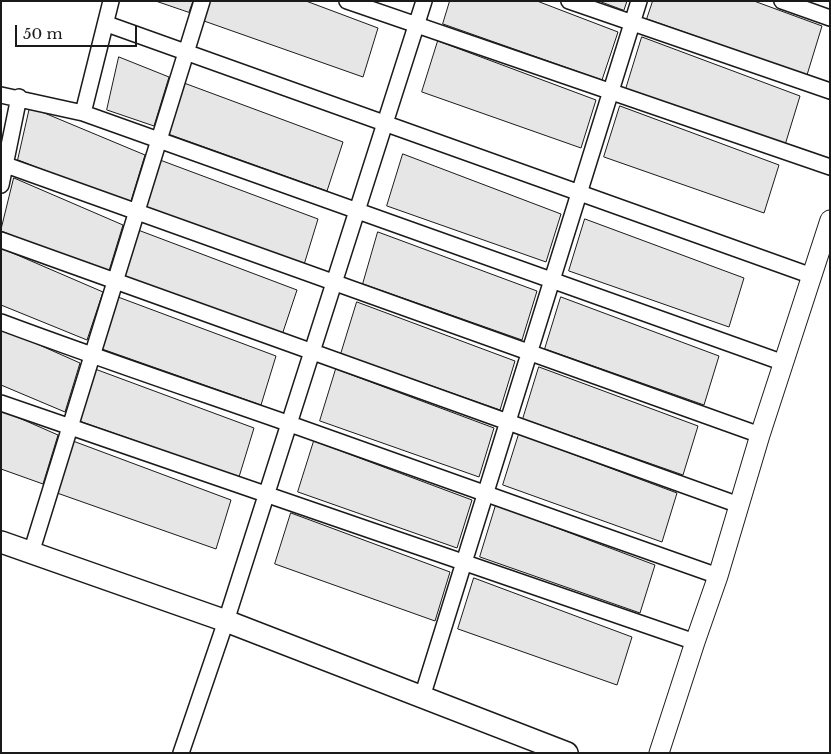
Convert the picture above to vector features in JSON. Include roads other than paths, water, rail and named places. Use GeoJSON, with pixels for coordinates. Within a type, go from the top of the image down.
{"type":"FeatureCollection","features":[{"type":"Feature","properties":{"kind":"main road"},"geometry":{"type":"LineString","coordinates":[[1,542],[226,621],[567,753]]}},
{"type":"Feature","properties":{"kind":"street"},"geometry":{"type":"LineString","coordinates":[[84,113],[112,1]]}},
{"type":"Feature","properties":{"kind":"street"},"geometry":{"type":"LineString","coordinates":[[31,553],[202,1]]}},
{"type":"Feature","properties":{"kind":"street"},"geometry":{"type":"LineString","coordinates":[[346,1],[830,167]]}},
{"type":"Feature","properties":{"kind":"street"},"geometry":{"type":"LineString","coordinates":[[181,753],[226,621],[424,1]]}},
{"type":"Feature","properties":{"kind":"street"},"geometry":{"type":"LineString","coordinates":[[569,1],[830,91]]}},
{"type":"Feature","properties":{"kind":"street"},"geometry":{"type":"LineString","coordinates":[[422,697],[639,1]]}},
{"type":"Feature","properties":{"kind":"street"},"geometry":{"type":"LineString","coordinates":[[782,1],[830,18]]}},
{"type":"Feature","properties":{"kind":"street"},"geometry":{"type":"LineString","coordinates":[[107,24],[812,276]]}},
{"type":"Feature","properties":{"kind":"street"},"geometry":{"type":"LineString","coordinates":[[1,95],[84,113],[784,363]]}},
{"type":"Feature","properties":{"kind":"street"},"geometry":{"type":"LineString","coordinates":[[1,185],[19,98]]}},
{"type":"Feature","properties":{"kind":"street"},"geometry":{"type":"LineString","coordinates":[[6,165],[760,435]]}},
{"type":"Feature","properties":{"kind":"street"},"geometry":{"type":"LineString","coordinates":[[660,753],[830,220]]}},
{"type":"Feature","properties":{"kind":"street"},"geometry":{"type":"LineString","coordinates":[[1,240],[739,505]]}},
{"type":"Feature","properties":{"kind":"street"},"geometry":{"type":"LineString","coordinates":[[1,322],[484,495],[718,576]]}},
{"type":"Feature","properties":{"kind":"street"},"geometry":{"type":"LineString","coordinates":[[1,403],[695,642]]}}]}
